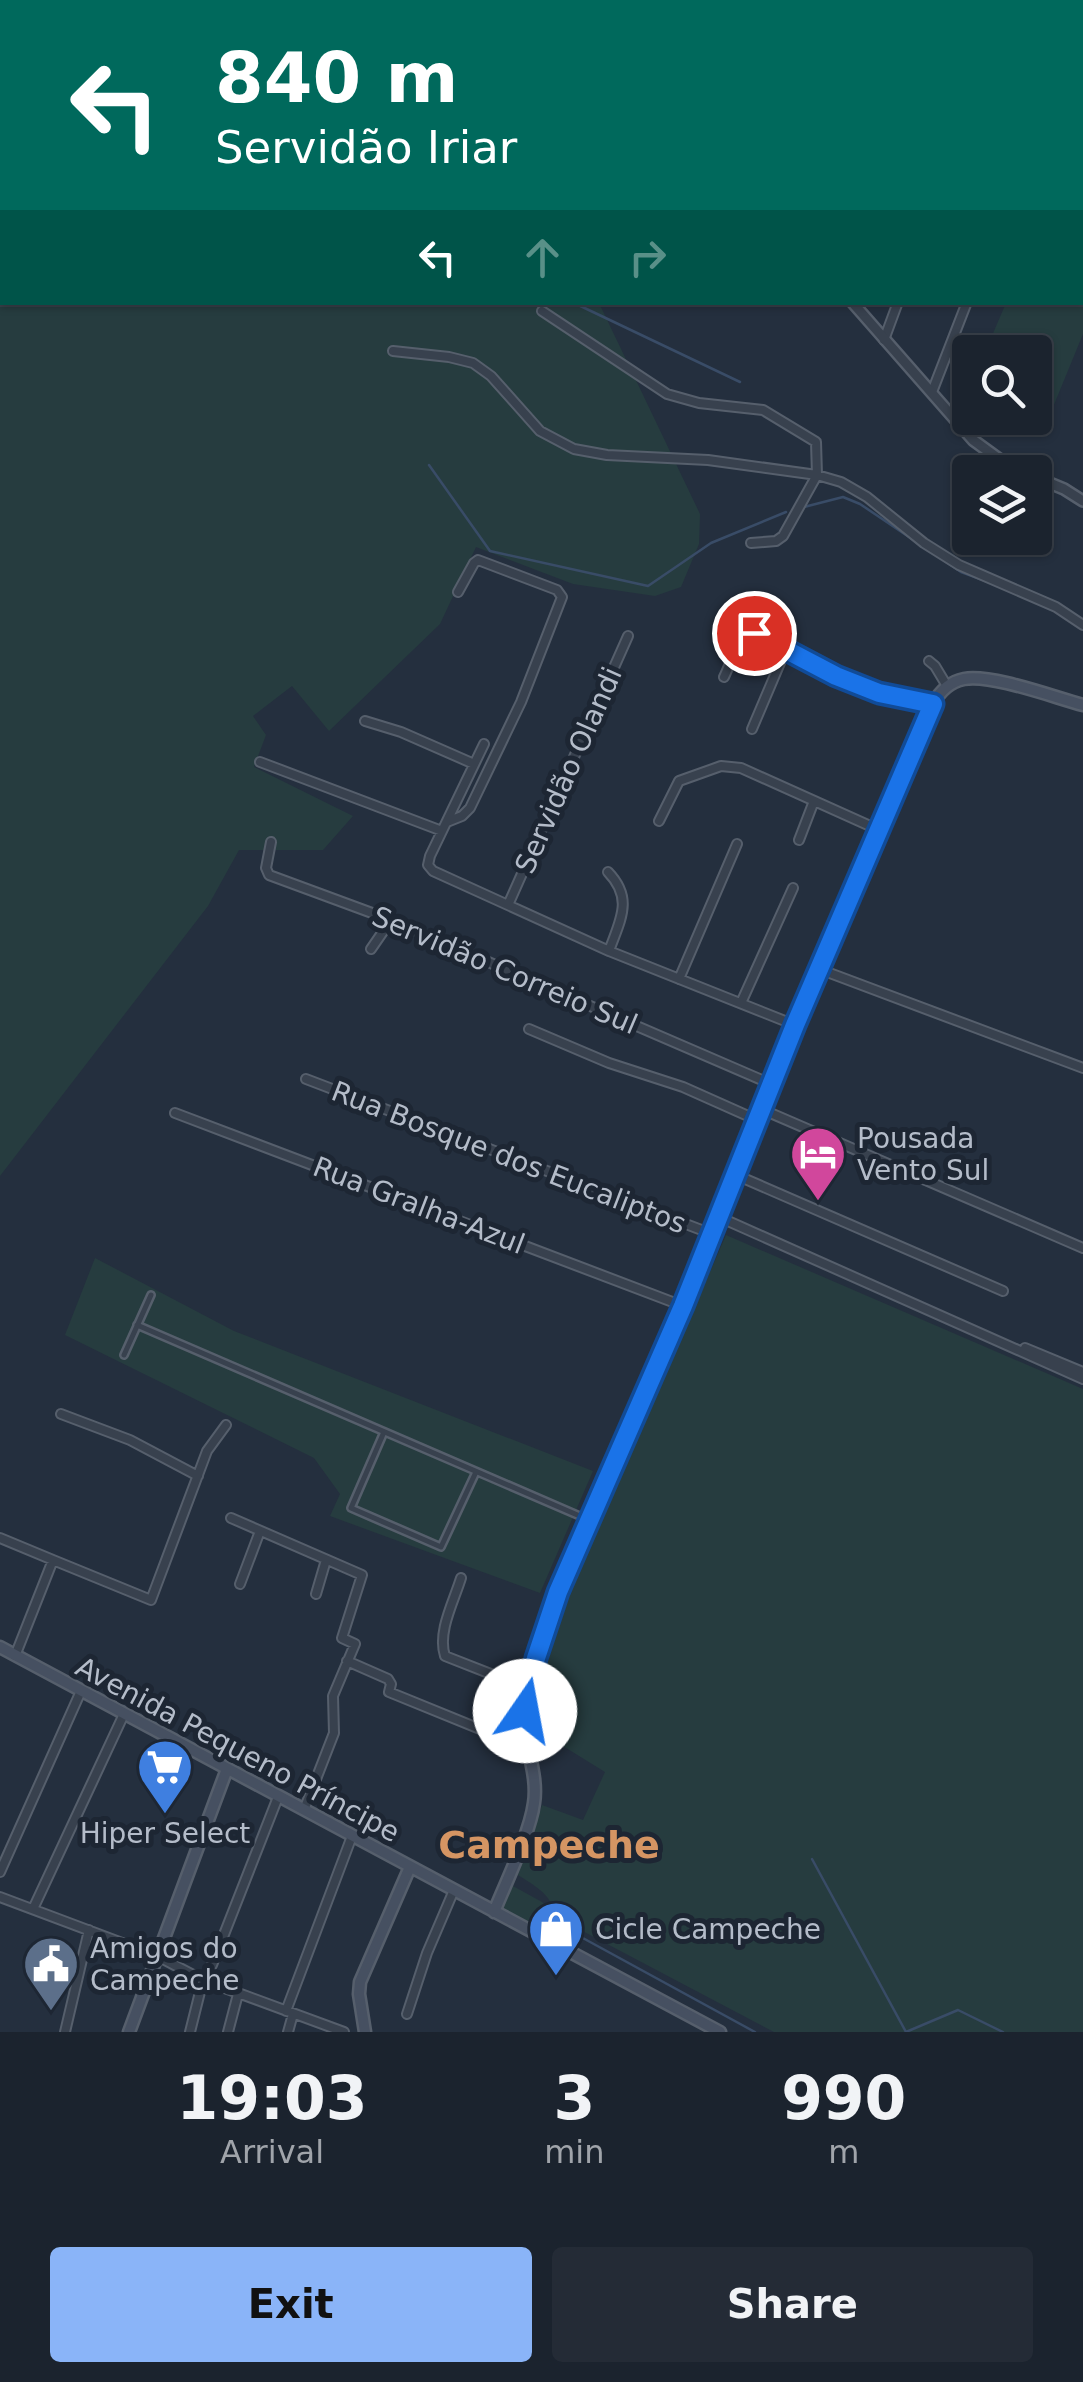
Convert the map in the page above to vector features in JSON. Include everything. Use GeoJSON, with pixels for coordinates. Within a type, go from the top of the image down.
{"type":"FeatureCollection","features":[{"type":"Feature","properties":{"kind":"main road"},"geometry":{"type":"LineString","coordinates":[[494,1912],[534,1809],[536,1792],[525,1723],[529,1689],[550,1614],[683,1306],[795,1025],[933,704],[947,686],[981,679],[1083,705]]}},
{"type":"Feature","properties":{"kind":"main road","name":"Avenida Pequeno Príncipe"},"geometry":{"type":"LineString","coordinates":[[0,1648],[720,2032]]}},
{"type":"Feature","properties":{"kind":"main road"},"geometry":{"type":"LineString","coordinates":[[130,2032],[227,1770]]}},
{"type":"Feature","properties":{"kind":"main road"},"geometry":{"type":"LineString","coordinates":[[365,2032],[360,1982],[410,1867]]}},
{"type":"Feature","properties":{"kind":"street"},"geometry":{"type":"LineString","coordinates":[[855,305],[973,440],[994,455]]}},
{"type":"Feature","properties":{"kind":"street"},"geometry":{"type":"LineString","coordinates":[[884,340],[897,305]]}},
{"type":"Feature","properties":{"kind":"street"},"geometry":{"type":"LineString","coordinates":[[932,392],[966,305]]}},
{"type":"Feature","properties":{"kind":"street"},"geometry":{"type":"LineString","coordinates":[[542,311],[667,394],[764,410],[816,442],[817,476],[783,536],[776,542],[751,544]]}},
{"type":"Feature","properties":{"kind":"street"},"geometry":{"type":"LineString","coordinates":[[393,352],[474,362],[540,431],[574,450],[687,457],[842,482],[958,565],[1056,607],[1083,625]]}},
{"type":"Feature","properties":{"kind":"street"},"geometry":{"type":"LineString","coordinates":[[1052,484],[1083,501]]}},
{"type":"Feature","properties":{"kind":"street"},"geometry":{"type":"LineString","coordinates":[[445,827],[470,808],[521,702],[562,597],[557,590],[478,560],[458,592]]}},
{"type":"Feature","properties":{"kind":"street"},"geometry":{"type":"LineString","coordinates":[[724,677],[742,640],[754,633],[836,676],[879,693],[933,704]]}},
{"type":"Feature","properties":{"kind":"street","name":"Servidão Olandi"},"geometry":{"type":"LineString","coordinates":[[508,905],[628,636]]}},
{"type":"Feature","properties":{"kind":"street"},"geometry":{"type":"LineString","coordinates":[[752,730],[786,649]]}},
{"type":"Feature","properties":{"kind":"street"},"geometry":{"type":"LineString","coordinates":[[929,661],[947,686]]}},
{"type":"Feature","properties":{"kind":"street"},"geometry":{"type":"LineString","coordinates":[[365,721],[402,732],[474,764]]}},
{"type":"Feature","properties":{"kind":"street"},"geometry":{"type":"LineString","coordinates":[[484,744],[428,860],[432,872],[609,950],[795,1025]]}},
{"type":"Feature","properties":{"kind":"street"},"geometry":{"type":"LineString","coordinates":[[260,762],[445,827]]}},
{"type":"Feature","properties":{"kind":"street"},"geometry":{"type":"LineString","coordinates":[[659,820],[679,780],[730,766],[754,772],[879,830]]}},
{"type":"Feature","properties":{"kind":"street"},"geometry":{"type":"LineString","coordinates":[[799,840],[814,802]]}},
{"type":"Feature","properties":{"kind":"street","name":"Servidão Correio Sul"},"geometry":{"type":"LineString","coordinates":[[270,842],[266,868],[269,875],[391,920],[771,1084]]}},
{"type":"Feature","properties":{"kind":"street"},"geometry":{"type":"LineString","coordinates":[[679,979],[737,844]]}},
{"type":"Feature","properties":{"kind":"street"},"geometry":{"type":"LineString","coordinates":[[608,872],[624,895],[609,950]]}},
{"type":"Feature","properties":{"kind":"street"},"geometry":{"type":"LineString","coordinates":[[741,1003],[793,888]]}},
{"type":"Feature","properties":{"kind":"street"},"geometry":{"type":"LineString","coordinates":[[371,949],[391,920]]}},
{"type":"Feature","properties":{"kind":"street"},"geometry":{"type":"LineString","coordinates":[[819,969],[1083,1068]]}},
{"type":"Feature","properties":{"kind":"street"},"geometry":{"type":"LineString","coordinates":[[529,1029],[608,1063],[759,1114],[1083,1248]]}},
{"type":"Feature","properties":{"kind":"street","name":"Rua Bosque dos Eucaliptos"},"geometry":{"type":"LineString","coordinates":[[306,1079],[712,1234]]}},
{"type":"Feature","properties":{"kind":"street","name":"Rua Gralha-Azul"},"geometry":{"type":"LineString","coordinates":[[175,1113],[683,1306]]}},
{"type":"Feature","properties":{"kind":"street"},"geometry":{"type":"LineString","coordinates":[[736,1175],[1003,1290]]}},
{"type":"Feature","properties":{"kind":"street"},"geometry":{"type":"LineString","coordinates":[[719,1218],[959,1326],[991,1335],[1078,1373]]}},
{"type":"Feature","properties":{"kind":"street"},"geometry":{"type":"LineString","coordinates":[[124,1355],[151,1295]]}},
{"type":"Feature","properties":{"kind":"street"},"geometry":{"type":"LineString","coordinates":[[137,1325],[589,1520]]}},
{"type":"Feature","properties":{"kind":"street"},"geometry":{"type":"LineString","coordinates":[[61,1414],[130,1440],[198,1476]]}},
{"type":"Feature","properties":{"kind":"street"},"geometry":{"type":"LineString","coordinates":[[0,1538],[152,1600],[210,1446],[226,1425]]}},
{"type":"Feature","properties":{"kind":"street"},"geometry":{"type":"LineString","coordinates":[[384,1432],[351,1508],[441,1547],[476,1472]]}},
{"type":"Feature","properties":{"kind":"street"},"geometry":{"type":"LineString","coordinates":[[231,1518],[362,1575],[342,1638],[355,1644],[332,1702],[334,1732],[304,1810]]}},
{"type":"Feature","properties":{"kind":"street"},"geometry":{"type":"LineString","coordinates":[[240,1584],[260,1531]]}},
{"type":"Feature","properties":{"kind":"street"},"geometry":{"type":"LineString","coordinates":[[15,1656],[54,1560]]}},
{"type":"Feature","properties":{"kind":"street"},"geometry":{"type":"LineString","coordinates":[[316,1594],[326,1560]]}},
{"type":"Feature","properties":{"kind":"street"},"geometry":{"type":"LineString","coordinates":[[461,1578],[444,1634],[442,1646],[446,1656],[529,1689]]}},
{"type":"Feature","properties":{"kind":"street"},"geometry":{"type":"LineString","coordinates":[[347,1661],[388,1679],[392,1684],[389,1692],[529,1749]]}},
{"type":"Feature","properties":{"kind":"street"},"geometry":{"type":"LineString","coordinates":[[0,1872],[81,1691]]}},
{"type":"Feature","properties":{"kind":"street"},"geometry":{"type":"LineString","coordinates":[[33,1909],[124,1714]]}},
{"type":"Feature","properties":{"kind":"street"},"geometry":{"type":"LineString","coordinates":[[212,1965],[278,1797]]}},
{"type":"Feature","properties":{"kind":"street"},"geometry":{"type":"LineString","coordinates":[[288,2032],[289,2012],[352,1836]]}},
{"type":"Feature","properties":{"kind":"street"},"geometry":{"type":"LineString","coordinates":[[406,2014],[454,1890]]}},
{"type":"Feature","properties":{"kind":"street"},"geometry":{"type":"LineString","coordinates":[[0,1897],[157,1956],[202,1980],[344,2032]]}},
{"type":"Feature","properties":{"kind":"street"},"geometry":{"type":"LineString","coordinates":[[64,2032],[89,1930]]}},
{"type":"Feature","properties":{"kind":"street"},"geometry":{"type":"LineString","coordinates":[[190,2032],[202,1980]]}},
{"type":"Feature","properties":{"kind":"street"},"geometry":{"type":"LineString","coordinates":[[228,2032],[238,1994]]}},
{"type":"Feature","properties":{"kind":"green space"},"geometry":{"type":"Polygon","coordinates":[[[0,305],[600,305],[700,514],[699,544],[681,587],[655,596],[573,584],[476,547],[440,624],[329,731],[292,686],[253,716],[266,735],[254,767],[353,816],[323,850],[239,850],[208,906],[0,1176],[0,305]]]}},
{"type":"Feature","properties":{"kind":"green space"},"geometry":{"type":"Polygon","coordinates":[[[1005,305],[1083,305],[1083,334],[1052,410],[1052,335],[992,335],[1005,305]]]}},
{"type":"Feature","properties":{"kind":"green space"},"geometry":{"type":"Polygon","coordinates":[[[726,1235],[1083,1389],[1083,2032],[774,2032],[556,1917],[549,1934],[502,1909],[513,1886],[555,1914],[546,1895],[518,1875],[542,1805],[583,1820],[605,1772],[532,1727],[532,1694],[542,1658],[726,1235]]]}},
{"type":"Feature","properties":{"kind":"green space"},"geometry":{"type":"Polygon","coordinates":[[[95,1258],[234,1331],[593,1471],[540,1593],[330,1516],[340,1494],[314,1458],[65,1335],[95,1258]]]}},
{"type":"Feature","properties":{"kind":"waterway"},"geometry":{"type":"LineString","coordinates":[[578,305],[740,382]]}},
{"type":"Feature","properties":{"kind":"waterway"},"geometry":{"type":"LineString","coordinates":[[429,465],[490,551],[648,586],[711,543],[786,512]]}},
{"type":"Feature","properties":{"kind":"waterway"},"geometry":{"type":"LineString","coordinates":[[804,507],[843,497],[860,504],[961,572],[991,583]]}},
{"type":"Feature","properties":{"kind":"waterway"},"geometry":{"type":"LineString","coordinates":[[812,1859],[906,2032],[958,2010],[1003,2032]]}},
{"type":"Feature","properties":{"kind":"waterway"},"geometry":{"type":"LineString","coordinates":[[559,1925],[755,2032]]}},
{"type":"Feature","properties":{"kind":"place","name":"Pousada Vento Sul"},"geometry":{"type":"Point","coordinates":[818,1203]}},
{"type":"Feature","properties":{"kind":"place","name":"Hiper Select"},"geometry":{"type":"Point","coordinates":[165,1816]}},
{"type":"Feature","properties":{"kind":"place","name":"Cicle Campeche"},"geometry":{"type":"Point","coordinates":[556,1978]}},
{"type":"Feature","properties":{"kind":"place","name":"Amigos do Campeche"},"geometry":{"type":"Point","coordinates":[51,2013]}},
{"type":"Feature","properties":{"kind":"district","name":"Campeche"},"geometry":{"type":"Point","coordinates":[549,1845]}},
{"type":"Feature","properties":{"kind":"route"},"geometry":{"type":"LineString","coordinates":[[525,1711],[536,1658],[558,1592],[683,1306],[795,1025],[933,704],[879,693],[836,676],[754,633]]}}]}
